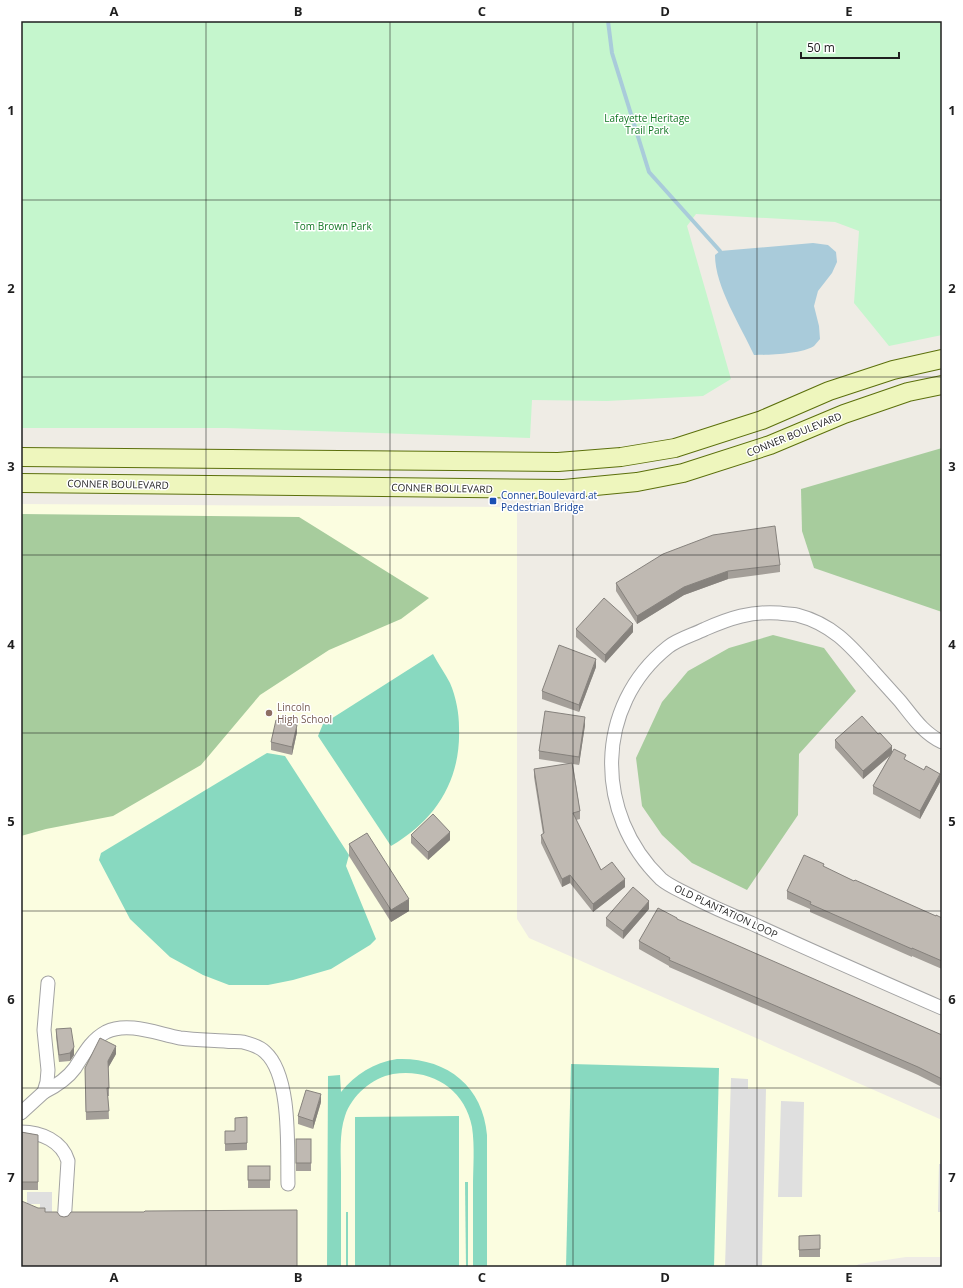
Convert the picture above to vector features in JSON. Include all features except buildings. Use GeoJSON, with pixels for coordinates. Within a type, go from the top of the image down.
{"type":"FeatureCollection","features":[{"type":"Feature","properties":{"kind":"main road"},"geometry":{"type":"LineString","coordinates":[[21,458],[558,462],[622,457],[675,448],[762,420],[829,391],[893,370],[942,359]]}},
{"type":"Feature","properties":{"kind":"main road","name":"CONNER BOULEVARD"},"geometry":{"type":"LineString","coordinates":[[21,483],[564,489],[637,482],[683,473],[770,445],[851,411],[908,392],[942,385]]}},
{"type":"Feature","properties":{"kind":"main road"},"geometry":{"type":"LineString","coordinates":[[507,462],[508,489]]}},
{"type":"Feature","properties":{"kind":"street","name":"OLD PLANTATION LOOP"},"geometry":{"type":"LineString","coordinates":[[942,742],[921,728],[848,642],[833,631],[817,622],[796,615],[772,613],[744,615],[724,620],[670,645],[649,664],[632,688],[618,718],[612,748],[612,772],[613,794],[619,816],[630,839],[646,862],[662,880],[704,903],[942,1008]]}},
{"type":"Feature","properties":{"kind":"street"},"geometry":{"type":"LineString","coordinates":[[44,1092],[48,1070],[44,1030],[48,983]]}},
{"type":"Feature","properties":{"kind":"street"},"geometry":{"type":"LineString","coordinates":[[21,1113],[44,1092],[57,1085],[67,1077],[86,1049],[98,1037],[107,1031],[118,1028],[135,1029],[157,1032],[168,1036],[186,1039],[243,1042],[265,1052],[272,1060],[282,1083],[285,1102],[288,1184]]}},
{"type":"Feature","properties":{"kind":"street"},"geometry":{"type":"LineString","coordinates":[[21,1132],[42,1135],[64,1152],[68,1161],[64,1224]]}},
{"type":"Feature","properties":{"kind":"shaded area","name":"Lincoln High School"},"geometry":{"type":"Polygon","coordinates":[[[21,504],[517,507],[517,919],[529,938],[942,1120],[942,1257],[906,1257],[859,1264],[853,1267],[21,1267],[21,504]]]}},
{"type":"Feature","properties":{"kind":"shaded area"},"geometry":{"type":"Polygon","coordinates":[[[731,1078],[748,1079],[748,1089],[766,1089],[762,1267],[725,1267],[731,1078]]]}},
{"type":"Feature","properties":{"kind":"shaded area"},"geometry":{"type":"Polygon","coordinates":[[[781,1101],[804,1102],[802,1197],[778,1197],[781,1101]]]}},
{"type":"Feature","properties":{"kind":"shaded area"},"geometry":{"type":"Polygon","coordinates":[[[939,1164],[942,1164],[942,1212],[938,1212],[939,1164]]]}},
{"type":"Feature","properties":{"kind":"shaded area"},"geometry":{"type":"Polygon","coordinates":[[[27,1192],[52,1192],[52,1224],[40,1224],[40,1204],[27,1204],[27,1192]]]}},
{"type":"Feature","properties":{"kind":"green space","name":"Tom Brown Park"},"geometry":{"type":"Polygon","coordinates":[[[21,21],[942,21],[942,335],[889,346],[854,303],[859,231],[835,222],[696,214],[687,226],[731,379],[703,396],[607,401],[532,400],[530,438],[226,428],[21,428],[21,21]]]}},
{"type":"Feature","properties":{"kind":"green space"},"geometry":{"type":"Polygon","coordinates":[[[942,448],[942,612],[814,568],[802,531],[801,489],[942,448]]]}},
{"type":"Feature","properties":{"kind":"green space"},"geometry":{"type":"Polygon","coordinates":[[[21,514],[299,517],[429,598],[401,619],[329,650],[260,695],[201,765],[113,816],[46,829],[21,836],[21,514]]]}},
{"type":"Feature","properties":{"kind":"green space"},"geometry":{"type":"Polygon","coordinates":[[[773,635],[824,648],[856,691],[799,754],[798,815],[747,890],[692,863],[662,835],[642,806],[636,758],[662,702],[688,671],[729,648],[773,635]]]}},
{"type":"Feature","properties":{"kind":"green space"},"geometry":{"type":"Polygon","coordinates":[[[433,654],[450,683],[457,705],[459,728],[456,765],[443,797],[433,811],[407,836],[391,846],[318,736],[323,724],[433,654]]]}},
{"type":"Feature","properties":{"kind":"green space"},"geometry":{"type":"Polygon","coordinates":[[[267,753],[285,756],[349,855],[346,866],[376,939],[370,945],[331,969],[293,980],[268,985],[229,985],[203,975],[170,957],[130,919],[99,860],[101,853],[267,753]]]}},
{"type":"Feature","properties":{"kind":"green space"},"geometry":{"type":"Polygon","coordinates":[[[397,1059],[431,1063],[446,1069],[469,1088],[478,1102],[484,1117],[487,1135],[487,1267],[473,1267],[473,1142],[472,1127],[468,1114],[462,1102],[454,1092],[444,1084],[433,1078],[420,1074],[407,1073],[393,1074],[378,1079],[364,1089],[352,1101],[348,1108],[343,1123],[341,1144],[341,1267],[327,1267],[328,1076],[340,1075],[341,1092],[366,1070],[380,1063],[397,1059]]]}},
{"type":"Feature","properties":{"kind":"green space"},"geometry":{"type":"Polygon","coordinates":[[[571,1064],[719,1068],[714,1267],[566,1267],[571,1064]]]}},
{"type":"Feature","properties":{"kind":"green space"},"geometry":{"type":"Polygon","coordinates":[[[459,1116],[459,1267],[355,1267],[355,1117],[459,1116]]]}},
{"type":"Feature","properties":{"kind":"green space"},"geometry":{"type":"Polygon","coordinates":[[[465,1182],[468,1182],[468,1267],[466,1267],[465,1182]]]}},
{"type":"Feature","properties":{"kind":"green space"},"geometry":{"type":"Polygon","coordinates":[[[346,1212],[348,1212],[348,1267],[346,1267],[346,1212]]]}},
{"type":"Feature","properties":{"kind":"water"},"geometry":{"type":"Polygon","coordinates":[[[813,243],[828,245],[836,252],[837,262],[832,273],[818,291],[814,306],[819,326],[820,339],[814,346],[802,351],[785,354],[754,355],[724,293],[719,280],[715,255],[720,251],[813,243]]]}},
{"type":"Feature","properties":{"kind":"waterway"},"geometry":{"type":"LineString","coordinates":[[608,21],[612,53],[649,172],[720,251]]}},
{"type":"Feature","properties":{"kind":"place","name":"Conner Boulevard at Pedestrian Bridge"},"geometry":{"type":"Point","coordinates":[493,501]}},
{"type":"Feature","properties":{"kind":"place","name":"Lincoln High School"},"geometry":{"type":"Point","coordinates":[269,713]}},
{"type":"Feature","properties":{"kind":"park label","name":"Lafayette Heritage Trail Park"},"geometry":{"type":"Point","coordinates":[647,124]}}]}
